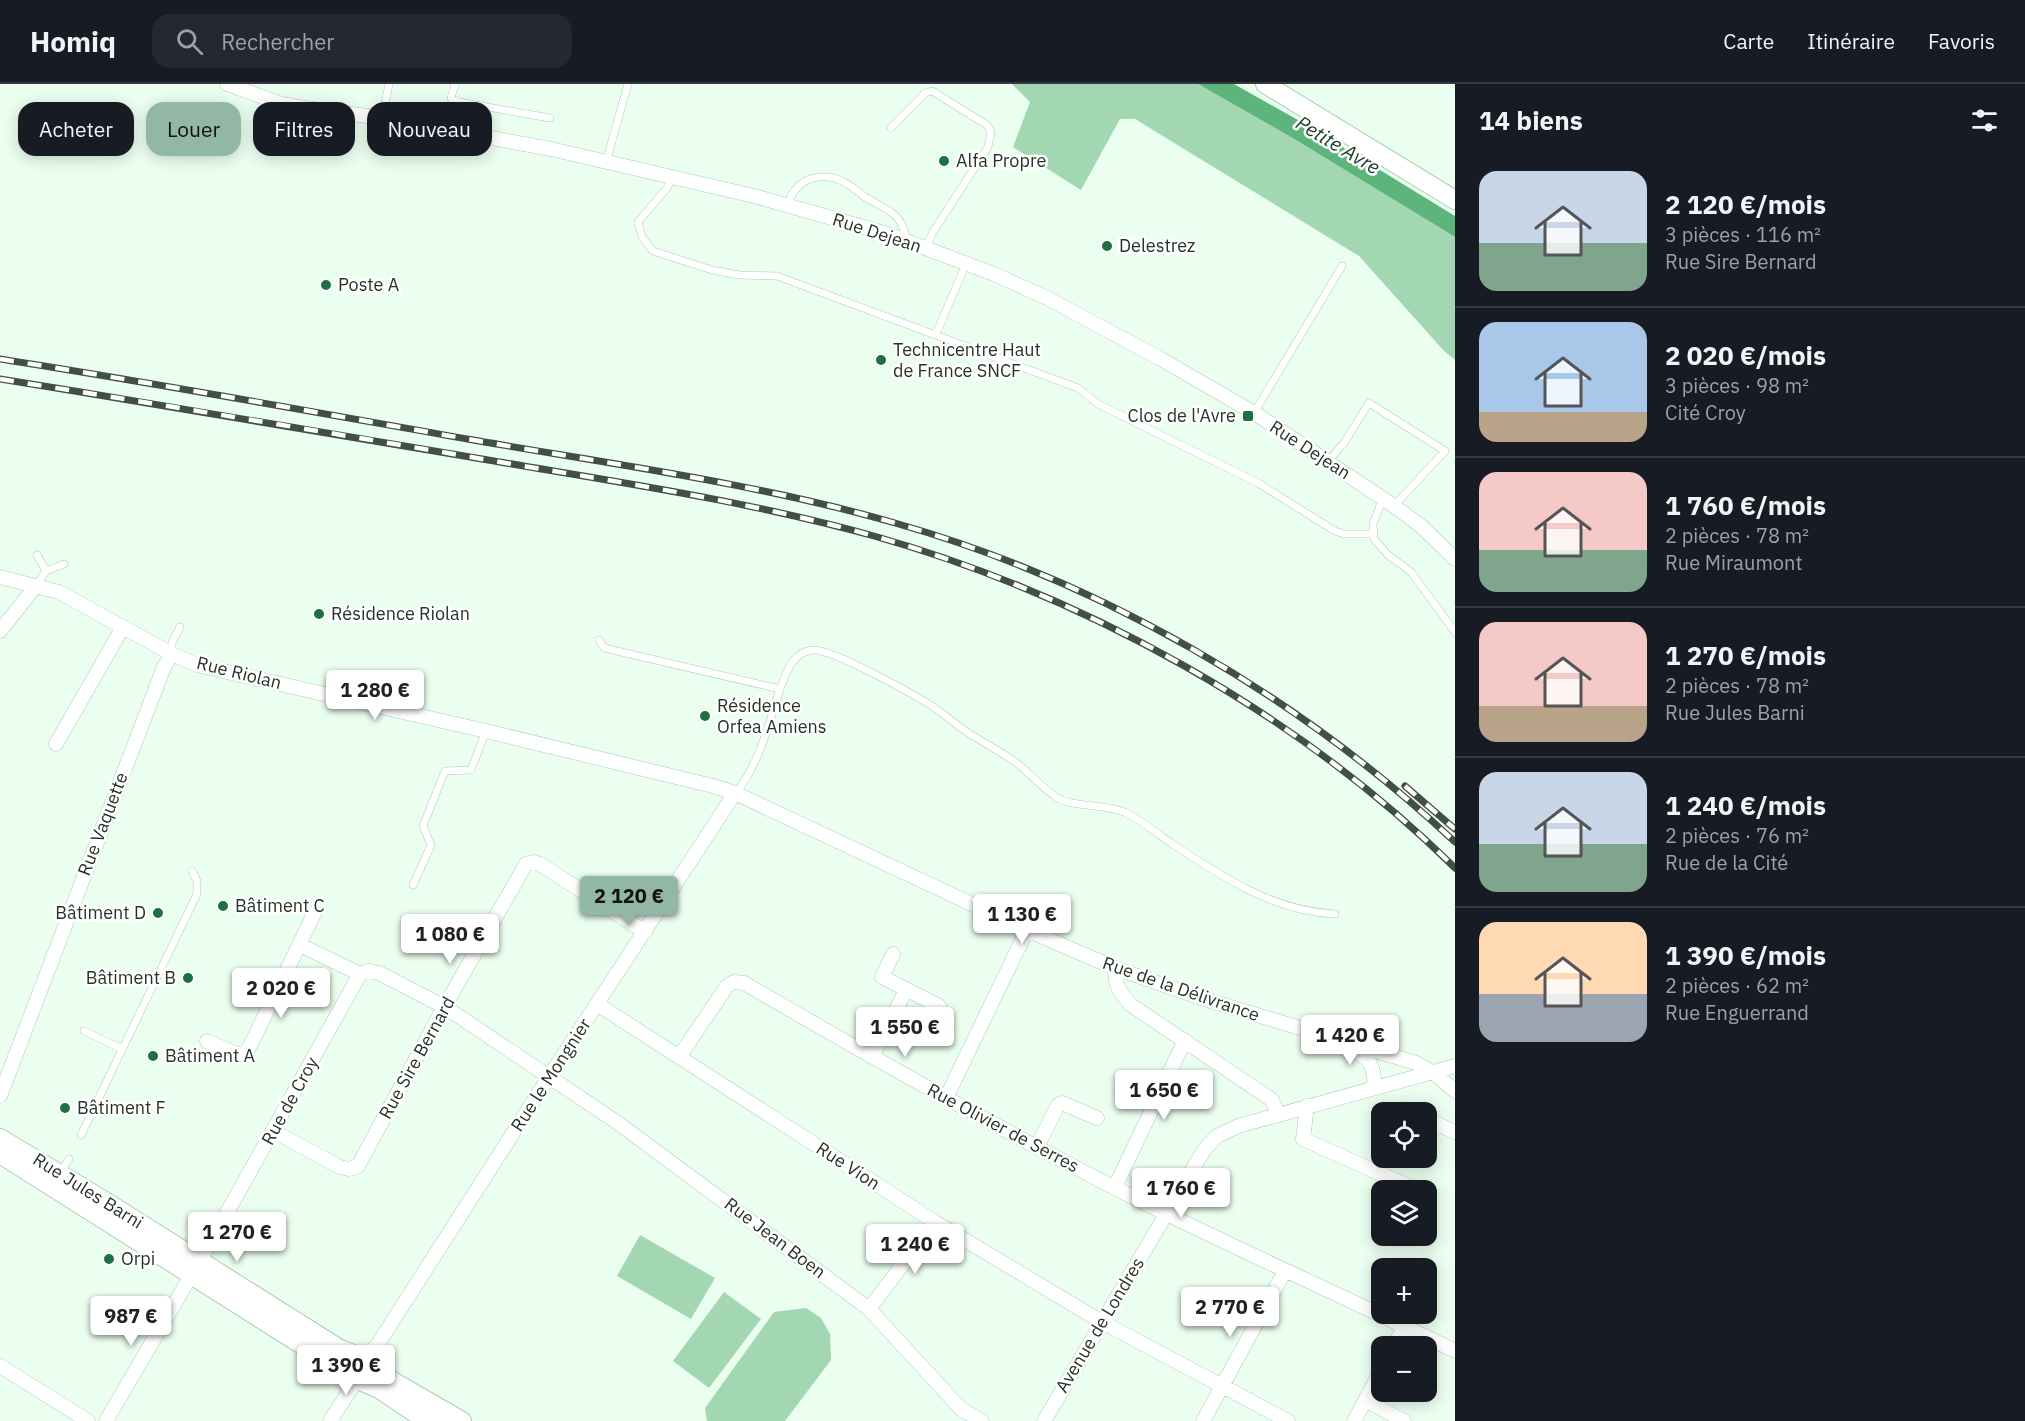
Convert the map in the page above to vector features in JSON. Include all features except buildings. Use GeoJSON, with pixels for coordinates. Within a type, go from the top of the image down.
{"type":"FeatureCollection","features":[{"type":"Feature","properties":{"kind":"main road"},"geometry":{"type":"LineString","coordinates":[[1265,84],[1455,200]]}},
{"type":"Feature","properties":{"kind":"main road","name":"Rue Jules Barni"},"geometry":{"type":"LineString","coordinates":[[0,1138],[65,1166],[105,1202],[196,1268]]}},
{"type":"Feature","properties":{"kind":"main road","name":"Rue Jules Barni"},"geometry":{"type":"LineString","coordinates":[[0,1154],[88,1209],[340,1349],[378,1389],[427,1421]]}},
{"type":"Feature","properties":{"kind":"main road","name":"Rue Jules Barni"},"geometry":{"type":"LineString","coordinates":[[361,1369],[383,1375],[462,1421]]}},
{"type":"Feature","properties":{"kind":"street","name":"Rue Dejean"},"geometry":{"type":"LineString","coordinates":[[227,84],[279,103],[367,116]]}},
{"type":"Feature","properties":{"kind":"street","name":"Rue Dejean"},"geometry":{"type":"LineString","coordinates":[[492,138],[673,176],[865,227],[926,248],[1047,298],[1161,359],[1254,413],[1389,502],[1421,526],[1455,559]]}},
{"type":"Feature","properties":{"kind":"street","name":"Rue Riolan"},"geometry":{"type":"LineString","coordinates":[[0,578],[59,592],[172,654],[197,664],[486,731],[735,793]]}},
{"type":"Feature","properties":{"kind":"street"},"geometry":{"type":"LineString","coordinates":[[0,631],[36,586]]}},
{"type":"Feature","properties":{"kind":"street"},"geometry":{"type":"LineString","coordinates":[[56,744],[123,627]]}},
{"type":"Feature","properties":{"kind":"street","name":"Rue Vaquette"},"geometry":{"type":"LineString","coordinates":[[0,1096],[164,667],[172,654]]}},
{"type":"Feature","properties":{"kind":"street","name":"Rue de la Délivrance"},"geometry":{"type":"LineString","coordinates":[[735,793],[1027,930],[1115,968],[1204,999],[1416,1063],[1434,1073],[1455,1091]]}},
{"type":"Feature","properties":{"kind":"street","name":"Rue le Mongnier"},"geometry":{"type":"LineString","coordinates":[[330,1421],[549,1077],[735,793]]}},
{"type":"Feature","properties":{"kind":"street","name":"Rue Sire Bernard"},"geometry":{"type":"LineString","coordinates":[[273,1131],[340,1167],[349,1169],[358,1166],[526,864],[533,862],[540,864],[645,932]]}},
{"type":"Feature","properties":{"kind":"street"},"geometry":{"type":"LineString","coordinates":[[207,1041],[236,1054],[245,1053],[315,912]]}},
{"type":"Feature","properties":{"kind":"street"},"geometry":{"type":"LineString","coordinates":[[946,1098],[1027,930]]}},
{"type":"Feature","properties":{"kind":"street"},"geometry":{"type":"LineString","coordinates":[[300,945],[360,974],[369,971],[379,973],[445,1007],[549,1077]]}},
{"type":"Feature","properties":{"kind":"street"},"geometry":{"type":"LineString","coordinates":[[893,954],[882,977],[939,1006]]}},
{"type":"Feature","properties":{"kind":"street"},"geometry":{"type":"LineString","coordinates":[[1115,968],[1115,982],[1119,992],[1131,1005],[1272,1100],[1278,1114]]}},
{"type":"Feature","properties":{"kind":"street","name":"Rue de Croy"},"geometry":{"type":"LineString","coordinates":[[106,1421],[196,1268],[360,974]]}},
{"type":"Feature","properties":{"kind":"street","name":"Rue Olivier de Serres"},"geometry":{"type":"LineString","coordinates":[[679,1057],[728,986],[734,982],[744,983],[872,1057],[1037,1147],[1285,1271],[1455,1351]]}},
{"type":"Feature","properties":{"kind":"street"},"geometry":{"type":"LineString","coordinates":[[872,1057],[906,990]]}},
{"type":"Feature","properties":{"kind":"street","name":"Rue Vion"},"geometry":{"type":"LineString","coordinates":[[597,1004],[935,1222],[1102,1322],[1288,1421]]}},
{"type":"Feature","properties":{"kind":"street"},"geometry":{"type":"LineString","coordinates":[[1115,1187],[1185,1040]]}},
{"type":"Feature","properties":{"kind":"street","name":"Rue de la Délivrance"},"geometry":{"type":"LineString","coordinates":[[1335,1040],[1365,1056],[1373,1066],[1375,1087]]}},
{"type":"Feature","properties":{"kind":"street","name":"Avenue de Londres"},"geometry":{"type":"LineString","coordinates":[[1044,1421],[1204,1150],[1217,1136],[1238,1126],[1278,1114],[1455,1066]]}},
{"type":"Feature","properties":{"kind":"street","name":"Rue Jean Boen"},"geometry":{"type":"LineString","coordinates":[[549,1077],[618,1123],[869,1309],[962,1410],[982,1421]]}},
{"type":"Feature","properties":{"kind":"street"},"geometry":{"type":"LineString","coordinates":[[1037,1147],[1058,1105],[1062,1103],[1097,1118]]}},
{"type":"Feature","properties":{"kind":"street"},"geometry":{"type":"LineString","coordinates":[[1307,1106],[1303,1139],[1394,1180]]}},
{"type":"Feature","properties":{"kind":"street"},"geometry":{"type":"LineString","coordinates":[[1437,1124],[1455,1132]]}},
{"type":"Feature","properties":{"kind":"street"},"geometry":{"type":"LineString","coordinates":[[869,1309],[935,1222]]}},
{"type":"Feature","properties":{"kind":"street"},"geometry":{"type":"LineString","coordinates":[[1203,1421],[1285,1271]]}},
{"type":"Feature","properties":{"kind":"street"},"geometry":{"type":"LineString","coordinates":[[1399,1336],[1405,1326]]}},
{"type":"Feature","properties":{"kind":"street"},"geometry":{"type":"LineString","coordinates":[[0,1366],[88,1421]]}},
{"type":"Feature","properties":{"kind":"street"},"geometry":{"type":"LineString","coordinates":[[1354,1421],[1371,1389]]}},
{"type":"Feature","properties":{"kind":"street"},"geometry":{"type":"LineString","coordinates":[[1365,1400],[1404,1421]]}},
{"type":"Feature","properties":{"kind":"lane"},"geometry":{"type":"LineString","coordinates":[[385,102],[389,84]]}},
{"type":"Feature","properties":{"kind":"lane"},"geometry":{"type":"LineString","coordinates":[[455,84],[451,98],[459,102],[550,118]]}},
{"type":"Feature","properties":{"kind":"lane"},"geometry":{"type":"LineString","coordinates":[[606,162],[628,84]]}},
{"type":"Feature","properties":{"kind":"lane"},"geometry":{"type":"LineString","coordinates":[[891,128],[925,93],[932,91],[987,125],[991,132],[988,147],[933,232],[926,248]]}},
{"type":"Feature","properties":{"kind":"lane"},"geometry":{"type":"LineString","coordinates":[[673,176],[667,188],[638,222],[642,237],[653,251],[712,270],[739,275],[777,276],[1078,388],[1098,404],[1258,483],[1335,531],[1344,534],[1374,534]]}},
{"type":"Feature","properties":{"kind":"lane"},"geometry":{"type":"LineString","coordinates":[[787,205],[801,184],[816,177],[832,177],[896,214],[904,225],[907,241]]}},
{"type":"Feature","properties":{"kind":"lane"},"geometry":{"type":"LineString","coordinates":[[936,334],[966,264]]}},
{"type":"Feature","properties":{"kind":"lane"},"geometry":{"type":"LineString","coordinates":[[1254,413],[1342,266]]}},
{"type":"Feature","properties":{"kind":"lane"},"geometry":{"type":"LineString","coordinates":[[1328,461],[1344,443],[1369,403],[1445,451],[1389,502],[1373,524],[1374,539],[1388,555],[1411,572],[1455,632]]}},
{"type":"Feature","properties":{"kind":"lane"},"geometry":{"type":"LineString","coordinates":[[37,555],[46,571]]}},
{"type":"Feature","properties":{"kind":"lane"},"geometry":{"type":"LineString","coordinates":[[36,586],[46,571],[64,564]]}},
{"type":"Feature","properties":{"kind":"lane"},"geometry":{"type":"LineString","coordinates":[[172,654],[172,642],[180,627]]}},
{"type":"Feature","properties":{"kind":"lane"},"geometry":{"type":"LineString","coordinates":[[598,640],[604,648],[780,689]]}},
{"type":"Feature","properties":{"kind":"lane"},"geometry":{"type":"LineString","coordinates":[[735,793],[747,777],[764,738],[788,670],[800,653],[815,650],[831,654],[911,693],[1016,763],[1060,799],[1120,810],[1212,870],[1256,895],[1305,911],[1335,914]]}},
{"type":"Feature","properties":{"kind":"lane"},"geometry":{"type":"LineString","coordinates":[[413,885],[431,845],[423,826],[445,771],[471,770],[486,731]]}},
{"type":"Feature","properties":{"kind":"lane"},"geometry":{"type":"LineString","coordinates":[[81,1135],[196,894],[197,881],[192,871]]}},
{"type":"Feature","properties":{"kind":"lane"},"geometry":{"type":"LineString","coordinates":[[84,1031],[122,1049]]}},
{"type":"Feature","properties":{"kind":"lane"},"geometry":{"type":"LineString","coordinates":[[0,1146],[89,1201],[105,1202]]}},
{"type":"Feature","properties":{"kind":"lane"},"geometry":{"type":"LineString","coordinates":[[88,1209],[102,1209],[442,1421]]}},
{"type":"Feature","properties":{"kind":"shaded area"},"geometry":{"type":"Polygon","coordinates":[[[1012,84],[1198,84],[1291,137],[1455,237],[1455,360],[1444,351],[1359,256],[1135,119],[1120,119],[1081,190],[1013,147],[1030,102],[1012,84]]]}},
{"type":"Feature","properties":{"kind":"shaded area"},"geometry":{"type":"Polygon","coordinates":[[[640,1235],[715,1278],[691,1319],[617,1276],[640,1235]]]}},
{"type":"Feature","properties":{"kind":"shaded area"},"geometry":{"type":"Polygon","coordinates":[[[724,1292],[761,1319],[709,1388],[673,1361],[724,1292]]]}},
{"type":"Feature","properties":{"kind":"shaded area"},"geometry":{"type":"Polygon","coordinates":[[[806,1308],[821,1318],[830,1334],[831,1360],[785,1421],[707,1421],[705,1408],[774,1312],[806,1308]]]}},
{"type":"Feature","properties":{"kind":"water","name":"Petite Avre"},"geometry":{"type":"Polygon","coordinates":[[[1198,84],[1234,84],[1305,124],[1455,216],[1455,237],[1291,137],[1198,84]]]}},
{"type":"Feature","properties":{"kind":"railway"},"geometry":{"type":"LineString","coordinates":[[0,359],[740,486],[844,509],[972,547],[1047,577],[1121,611],[1263,692],[1331,739],[1395,789],[1455,842]]}},
{"type":"Feature","properties":{"kind":"railway"},"geometry":{"type":"LineString","coordinates":[[0,379],[682,493],[827,524],[953,561],[1032,591],[1110,627],[1185,666],[1258,711],[1328,759],[1394,812],[1455,868]]}},
{"type":"Feature","properties":{"kind":"railway"},"geometry":{"type":"LineString","coordinates":[[1405,786],[1455,829]]}},
{"type":"Feature","properties":{"kind":"place","name":"Alfa Propre"},"geometry":{"type":"Point","coordinates":[944,161]}},
{"type":"Feature","properties":{"kind":"place","name":"Delestrez"},"geometry":{"type":"Point","coordinates":[1107,246]}},
{"type":"Feature","properties":{"kind":"place","name":"Poste A"},"geometry":{"type":"Point","coordinates":[326,285]}},
{"type":"Feature","properties":{"kind":"place","name":"Technicentre Haut de France SNCF"},"geometry":{"type":"Point","coordinates":[881,360]}},
{"type":"Feature","properties":{"kind":"place","name":"Clos de l'Avre"},"geometry":{"type":"Point","coordinates":[1248,416]}},
{"type":"Feature","properties":{"kind":"place","name":"Résidence Riolan"},"geometry":{"type":"Point","coordinates":[319,614]}},
{"type":"Feature","properties":{"kind":"place","name":"Résidence Orfea Amiens"},"geometry":{"type":"Point","coordinates":[705,716]}},
{"type":"Feature","properties":{"kind":"place","name":"Bâtiment C"},"geometry":{"type":"Point","coordinates":[223,906]}},
{"type":"Feature","properties":{"kind":"place","name":"Bâtiment D"},"geometry":{"type":"Point","coordinates":[158,913]}},
{"type":"Feature","properties":{"kind":"place","name":"Bâtiment B"},"geometry":{"type":"Point","coordinates":[188,978]}},
{"type":"Feature","properties":{"kind":"place","name":"Bâtiment A"},"geometry":{"type":"Point","coordinates":[153,1056]}},
{"type":"Feature","properties":{"kind":"place","name":"Bâtiment F"},"geometry":{"type":"Point","coordinates":[65,1108]}},
{"type":"Feature","properties":{"kind":"place","name":"Orpi"},"geometry":{"type":"Point","coordinates":[109,1259]}}]}
